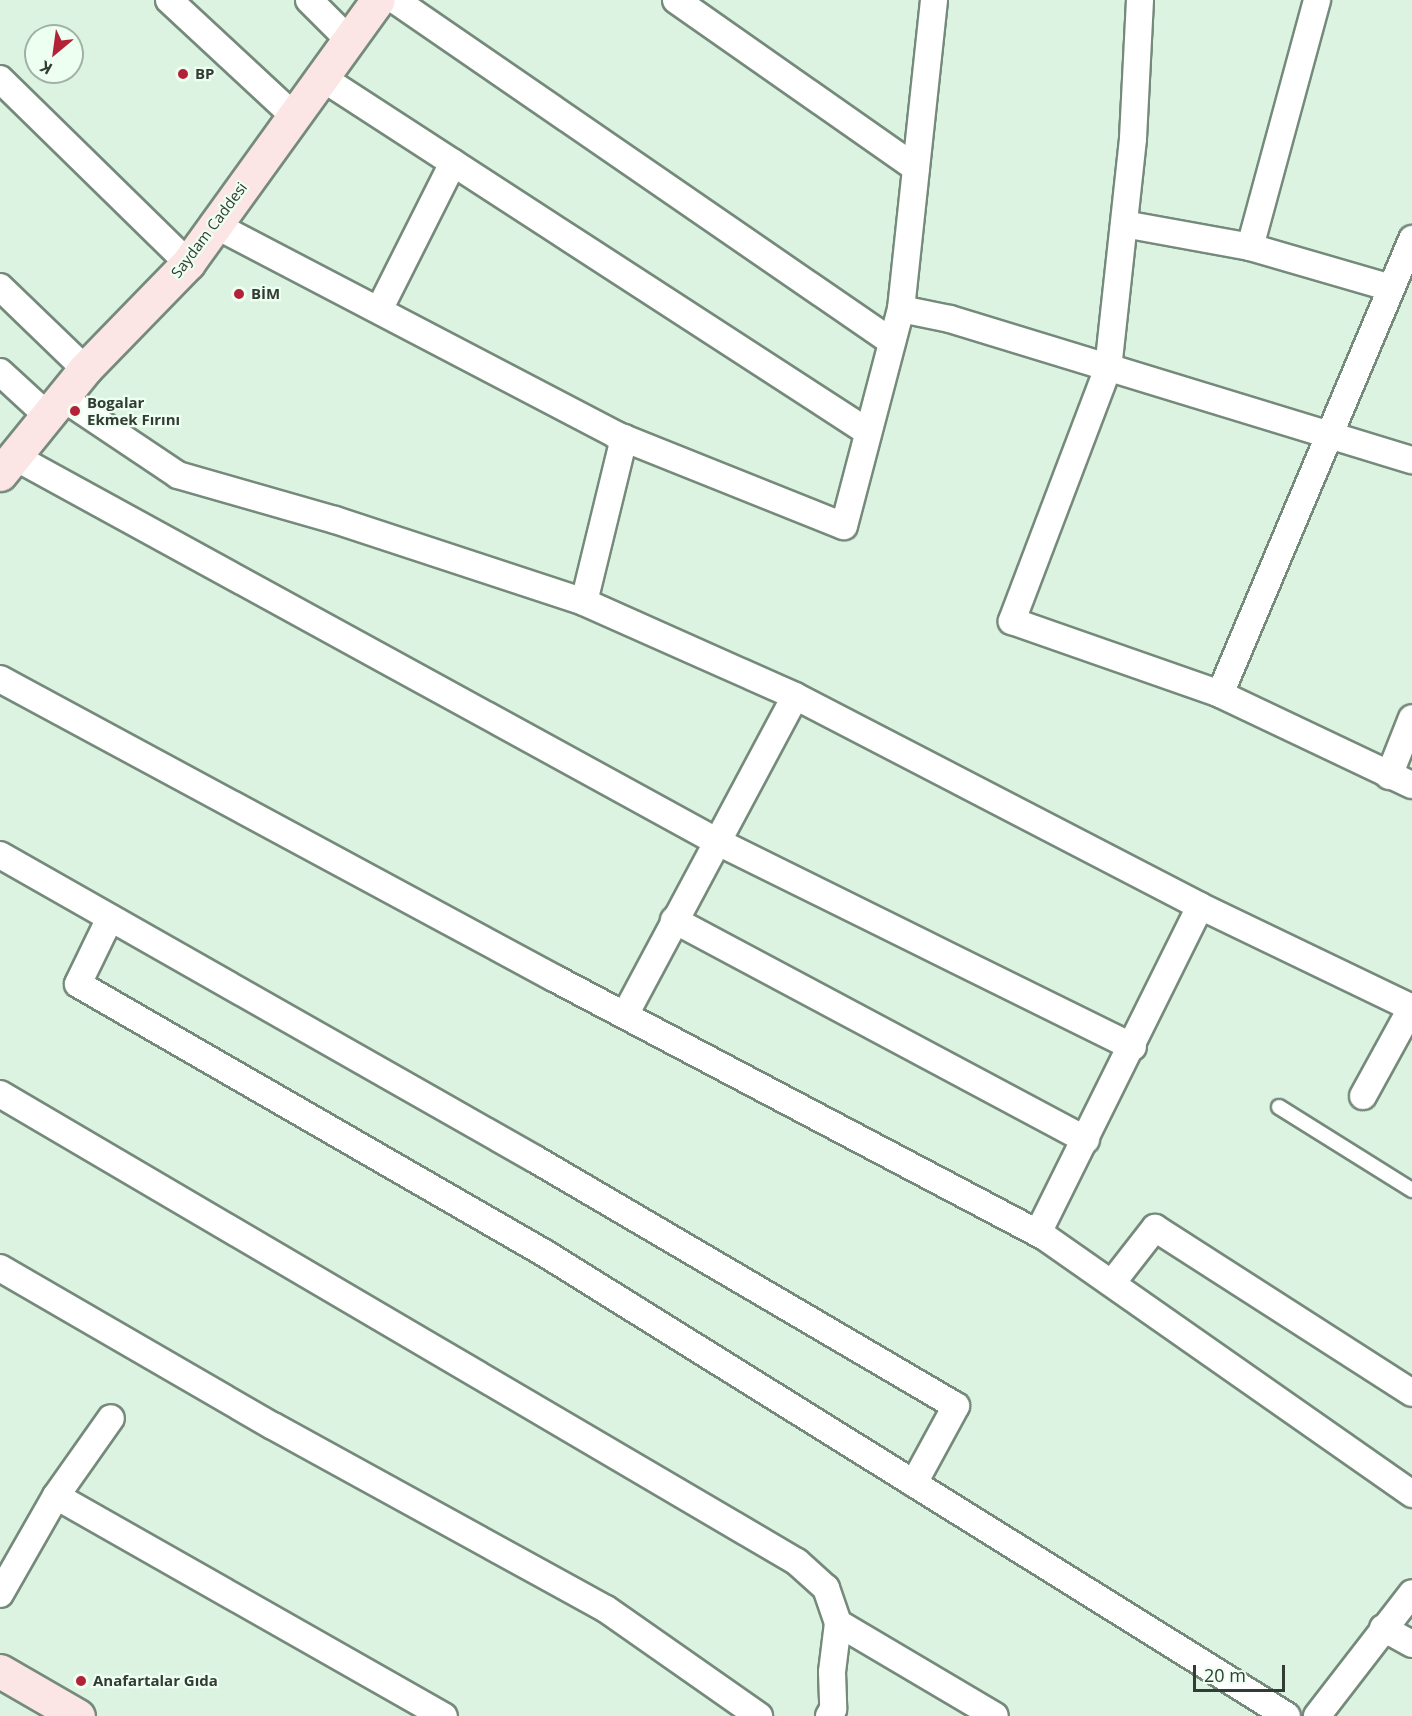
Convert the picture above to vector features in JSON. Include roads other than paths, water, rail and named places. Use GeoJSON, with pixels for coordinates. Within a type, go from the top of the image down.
{"type":"FeatureCollection","features":[{"type":"Feature","properties":{"kind":"main road","name":"Saydam Caddesi"},"geometry":{"type":"LineString","coordinates":[[8,466],[85,369],[188,263],[213,224],[324,79],[378,0]]}},
{"type":"Feature","properties":{"kind":"main road"},"geometry":{"type":"LineString","coordinates":[[0,1671],[78,1716]]}},
{"type":"Feature","properties":{"kind":"street"},"geometry":{"type":"LineString","coordinates":[[169,0],[295,117]]}},
{"type":"Feature","properties":{"kind":"street"},"geometry":{"type":"LineString","coordinates":[[309,0],[349,40]]}},
{"type":"Feature","properties":{"kind":"street"},"geometry":{"type":"LineString","coordinates":[[395,0],[892,342]]}},
{"type":"Feature","properties":{"kind":"street"},"geometry":{"type":"LineString","coordinates":[[676,0],[916,168]]}},
{"type":"Feature","properties":{"kind":"street"},"geometry":{"type":"LineString","coordinates":[[213,224],[624,438],[844,526],[901,309],[934,0]]}},
{"type":"Feature","properties":{"kind":"street"},"geometry":{"type":"LineString","coordinates":[[1140,0],[1133,139],[1108,368],[1012,621],[1220,694],[1400,780],[1412,718]]}},
{"type":"Feature","properties":{"kind":"street"},"geometry":{"type":"LineString","coordinates":[[1250,247],[1317,0]]}},
{"type":"Feature","properties":{"kind":"street"},"geometry":{"type":"LineString","coordinates":[[0,79],[188,263]]}},
{"type":"Feature","properties":{"kind":"street"},"geometry":{"type":"LineString","coordinates":[[324,79],[868,432]]}},
{"type":"Feature","properties":{"kind":"street"},"geometry":{"type":"LineString","coordinates":[[379,310],[453,163]]}},
{"type":"Feature","properties":{"kind":"street"},"geometry":{"type":"LineString","coordinates":[[1124,224],[1250,247],[1391,288]]}},
{"type":"Feature","properties":{"kind":"street"},"geometry":{"type":"LineString","coordinates":[[1220,694],[1412,239]]}},
{"type":"Feature","properties":{"kind":"street"},"geometry":{"type":"LineString","coordinates":[[0,287],[85,369]]}},
{"type":"Feature","properties":{"kind":"street"},"geometry":{"type":"LineString","coordinates":[[901,309],[950,319],[1412,460]]}},
{"type":"Feature","properties":{"kind":"street"},"geometry":{"type":"LineString","coordinates":[[0,372],[56,407],[178,475],[335,520],[584,602],[795,696],[1200,906],[1412,1008],[1363,1096]]}},
{"type":"Feature","properties":{"kind":"street"},"geometry":{"type":"LineString","coordinates":[[584,602],[624,438]]}},
{"type":"Feature","properties":{"kind":"street"},"geometry":{"type":"LineString","coordinates":[[8,466],[716,842],[1133,1047]]}},
{"type":"Feature","properties":{"kind":"street"},"geometry":{"type":"LineString","coordinates":[[0,679],[625,1015],[1038,1233],[1412,1494]]}},
{"type":"Feature","properties":{"kind":"street"},"geometry":{"type":"LineString","coordinates":[[625,1015],[795,696]]}},
{"type":"Feature","properties":{"kind":"street"},"geometry":{"type":"LineString","coordinates":[[0,855],[524,1153],[957,1406],[914,1483]]}},
{"type":"Feature","properties":{"kind":"street"},"geometry":{"type":"LineString","coordinates":[[1038,1233],[1133,1047],[1200,906]]}},
{"type":"Feature","properties":{"kind":"street"},"geometry":{"type":"LineString","coordinates":[[110,918],[78,984],[546,1254],[1287,1716]]}},
{"type":"Feature","properties":{"kind":"street"},"geometry":{"type":"LineString","coordinates":[[674,920],[1086,1140]]}},
{"type":"Feature","properties":{"kind":"street"},"geometry":{"type":"LineString","coordinates":[[0,1094],[797,1562],[826,1588],[838,1623],[832,1672],[833,1709],[829,1716]]}},
{"type":"Feature","properties":{"kind":"street"},"geometry":{"type":"LineString","coordinates":[[1112,1283],[1155,1228],[1412,1393]]}},
{"type":"Feature","properties":{"kind":"street"},"geometry":{"type":"LineString","coordinates":[[0,1268],[273,1426],[606,1609],[759,1716]]}},
{"type":"Feature","properties":{"kind":"street"},"geometry":{"type":"LineString","coordinates":[[0,1594],[56,1496],[111,1418]]}},
{"type":"Feature","properties":{"kind":"street"},"geometry":{"type":"LineString","coordinates":[[56,1496],[444,1716]]}},
{"type":"Feature","properties":{"kind":"street"},"geometry":{"type":"LineString","coordinates":[[1317,1716],[1412,1593]]}},
{"type":"Feature","properties":{"kind":"street"},"geometry":{"type":"LineString","coordinates":[[838,1623],[995,1716]]}},
{"type":"Feature","properties":{"kind":"street"},"geometry":{"type":"LineString","coordinates":[[1383,1628],[1412,1644]]}},
{"type":"Feature","properties":{"kind":"lane"},"geometry":{"type":"LineString","coordinates":[[1280,1107],[1412,1190]]}},
{"type":"Feature","properties":{"kind":"place","name":"BP"},"geometry":{"type":"Point","coordinates":[183,74]}},
{"type":"Feature","properties":{"kind":"place","name":"BİM"},"geometry":{"type":"Point","coordinates":[239,294]}},
{"type":"Feature","properties":{"kind":"place","name":"Bogalar Ekmek Fırını"},"geometry":{"type":"Point","coordinates":[75,411]}},
{"type":"Feature","properties":{"kind":"place","name":"Anafartalar Gıda"},"geometry":{"type":"Point","coordinates":[81,1681]}}]}
